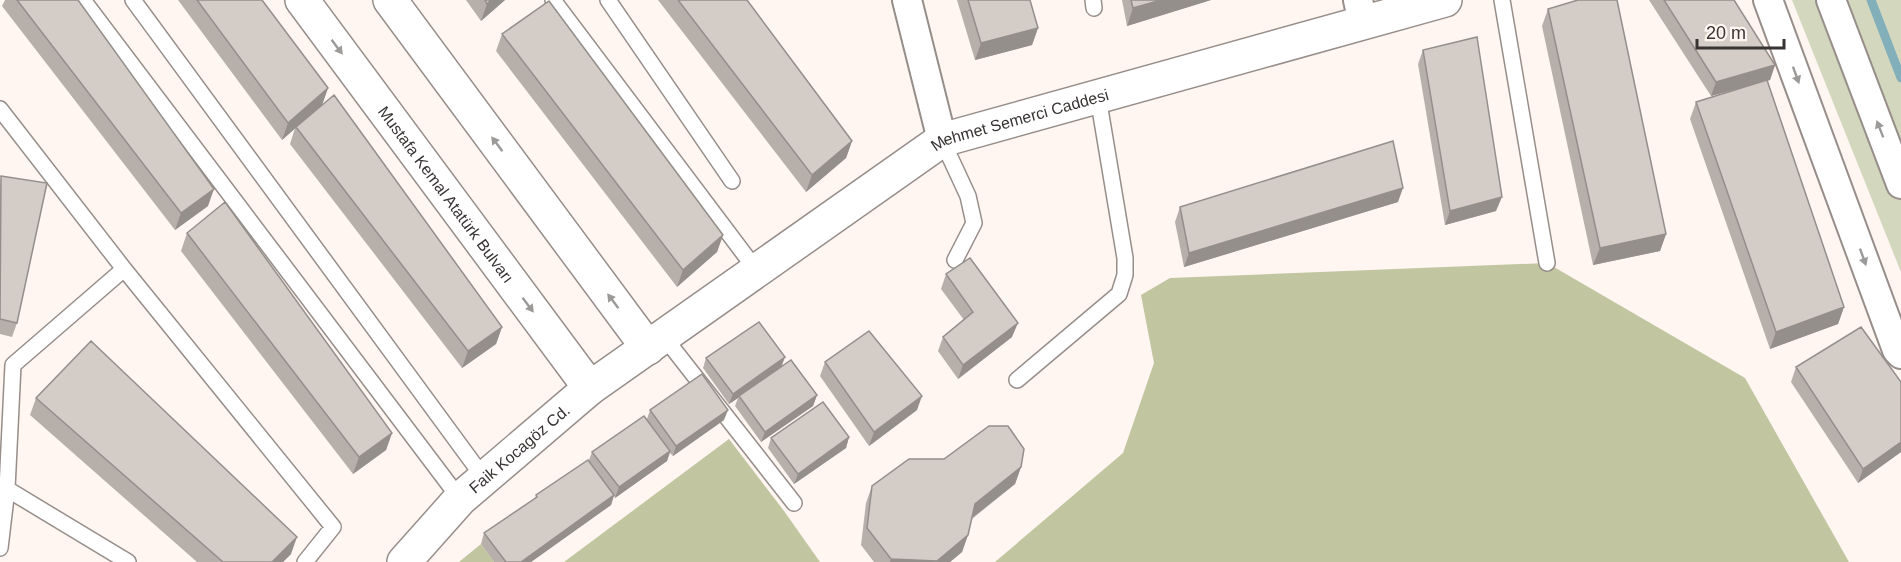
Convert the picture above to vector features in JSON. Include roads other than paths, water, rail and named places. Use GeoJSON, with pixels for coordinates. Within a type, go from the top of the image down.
{"type":"FeatureCollection","features":[{"type":"Feature","properties":{"kind":"street","name":"Mustafa Kemal Atatürk Bulvarı"},"geometry":{"type":"LineString","coordinates":[[302,0],[590,388]]}},
{"type":"Feature","properties":{"kind":"street"},"geometry":{"type":"LineString","coordinates":[[390,0],[656,342]]}},
{"type":"Feature","properties":{"kind":"street"},"geometry":{"type":"LineString","coordinates":[[907,0],[942,140]]}},
{"type":"Feature","properties":{"kind":"street","name":"Mehmet Semerci Caddesi"},"geometry":{"type":"LineString","coordinates":[[656,342],[942,140],[1098,97],[1360,11],[1445,0]]}},
{"type":"Feature","properties":{"kind":"street"},"geometry":{"type":"LineString","coordinates":[[1768,0],[1901,354]]}},
{"type":"Feature","properties":{"kind":"street"},"geometry":{"type":"LineString","coordinates":[[1831,0],[1901,184]]}},
{"type":"Feature","properties":{"kind":"street","name":"Faik Kocagöz Cd."},"geometry":{"type":"LineString","coordinates":[[404,562],[460,500],[484,478],[590,388],[656,342]]}},
{"type":"Feature","properties":{"kind":"lane"},"geometry":{"type":"LineString","coordinates":[[83,0],[460,500]]}},
{"type":"Feature","properties":{"kind":"lane"},"geometry":{"type":"LineString","coordinates":[[133,0],[484,478]]}},
{"type":"Feature","properties":{"kind":"lane"},"geometry":{"type":"LineString","coordinates":[[553,0],[757,271]]}},
{"type":"Feature","properties":{"kind":"lane"},"geometry":{"type":"LineString","coordinates":[[608,0],[732,181]]}},
{"type":"Feature","properties":{"kind":"lane"},"geometry":{"type":"LineString","coordinates":[[1502,0],[1547,262]]}},
{"type":"Feature","properties":{"kind":"lane"},"geometry":{"type":"LineString","coordinates":[[1017,380],[1119,294],[1125,275],[1125,258],[1098,97]]}},
{"type":"Feature","properties":{"kind":"lane"},"geometry":{"type":"LineString","coordinates":[[0,109],[124,269],[333,527],[305,562]]}},
{"type":"Feature","properties":{"kind":"lane"},"geometry":{"type":"LineString","coordinates":[[942,140],[968,196],[974,223],[955,260]]}},
{"type":"Feature","properties":{"kind":"lane"},"geometry":{"type":"LineString","coordinates":[[0,548],[7,489],[6,363],[124,269]]}},
{"type":"Feature","properties":{"kind":"lane"},"geometry":{"type":"LineString","coordinates":[[656,342],[794,503]]}},
{"type":"Feature","properties":{"kind":"lane"},"geometry":{"type":"LineString","coordinates":[[7,489],[128,562]]}},
{"type":"Feature","properties":{"kind":"waterway"},"geometry":{"type":"LineString","coordinates":[[1871,0],[1901,78]]}}]}
